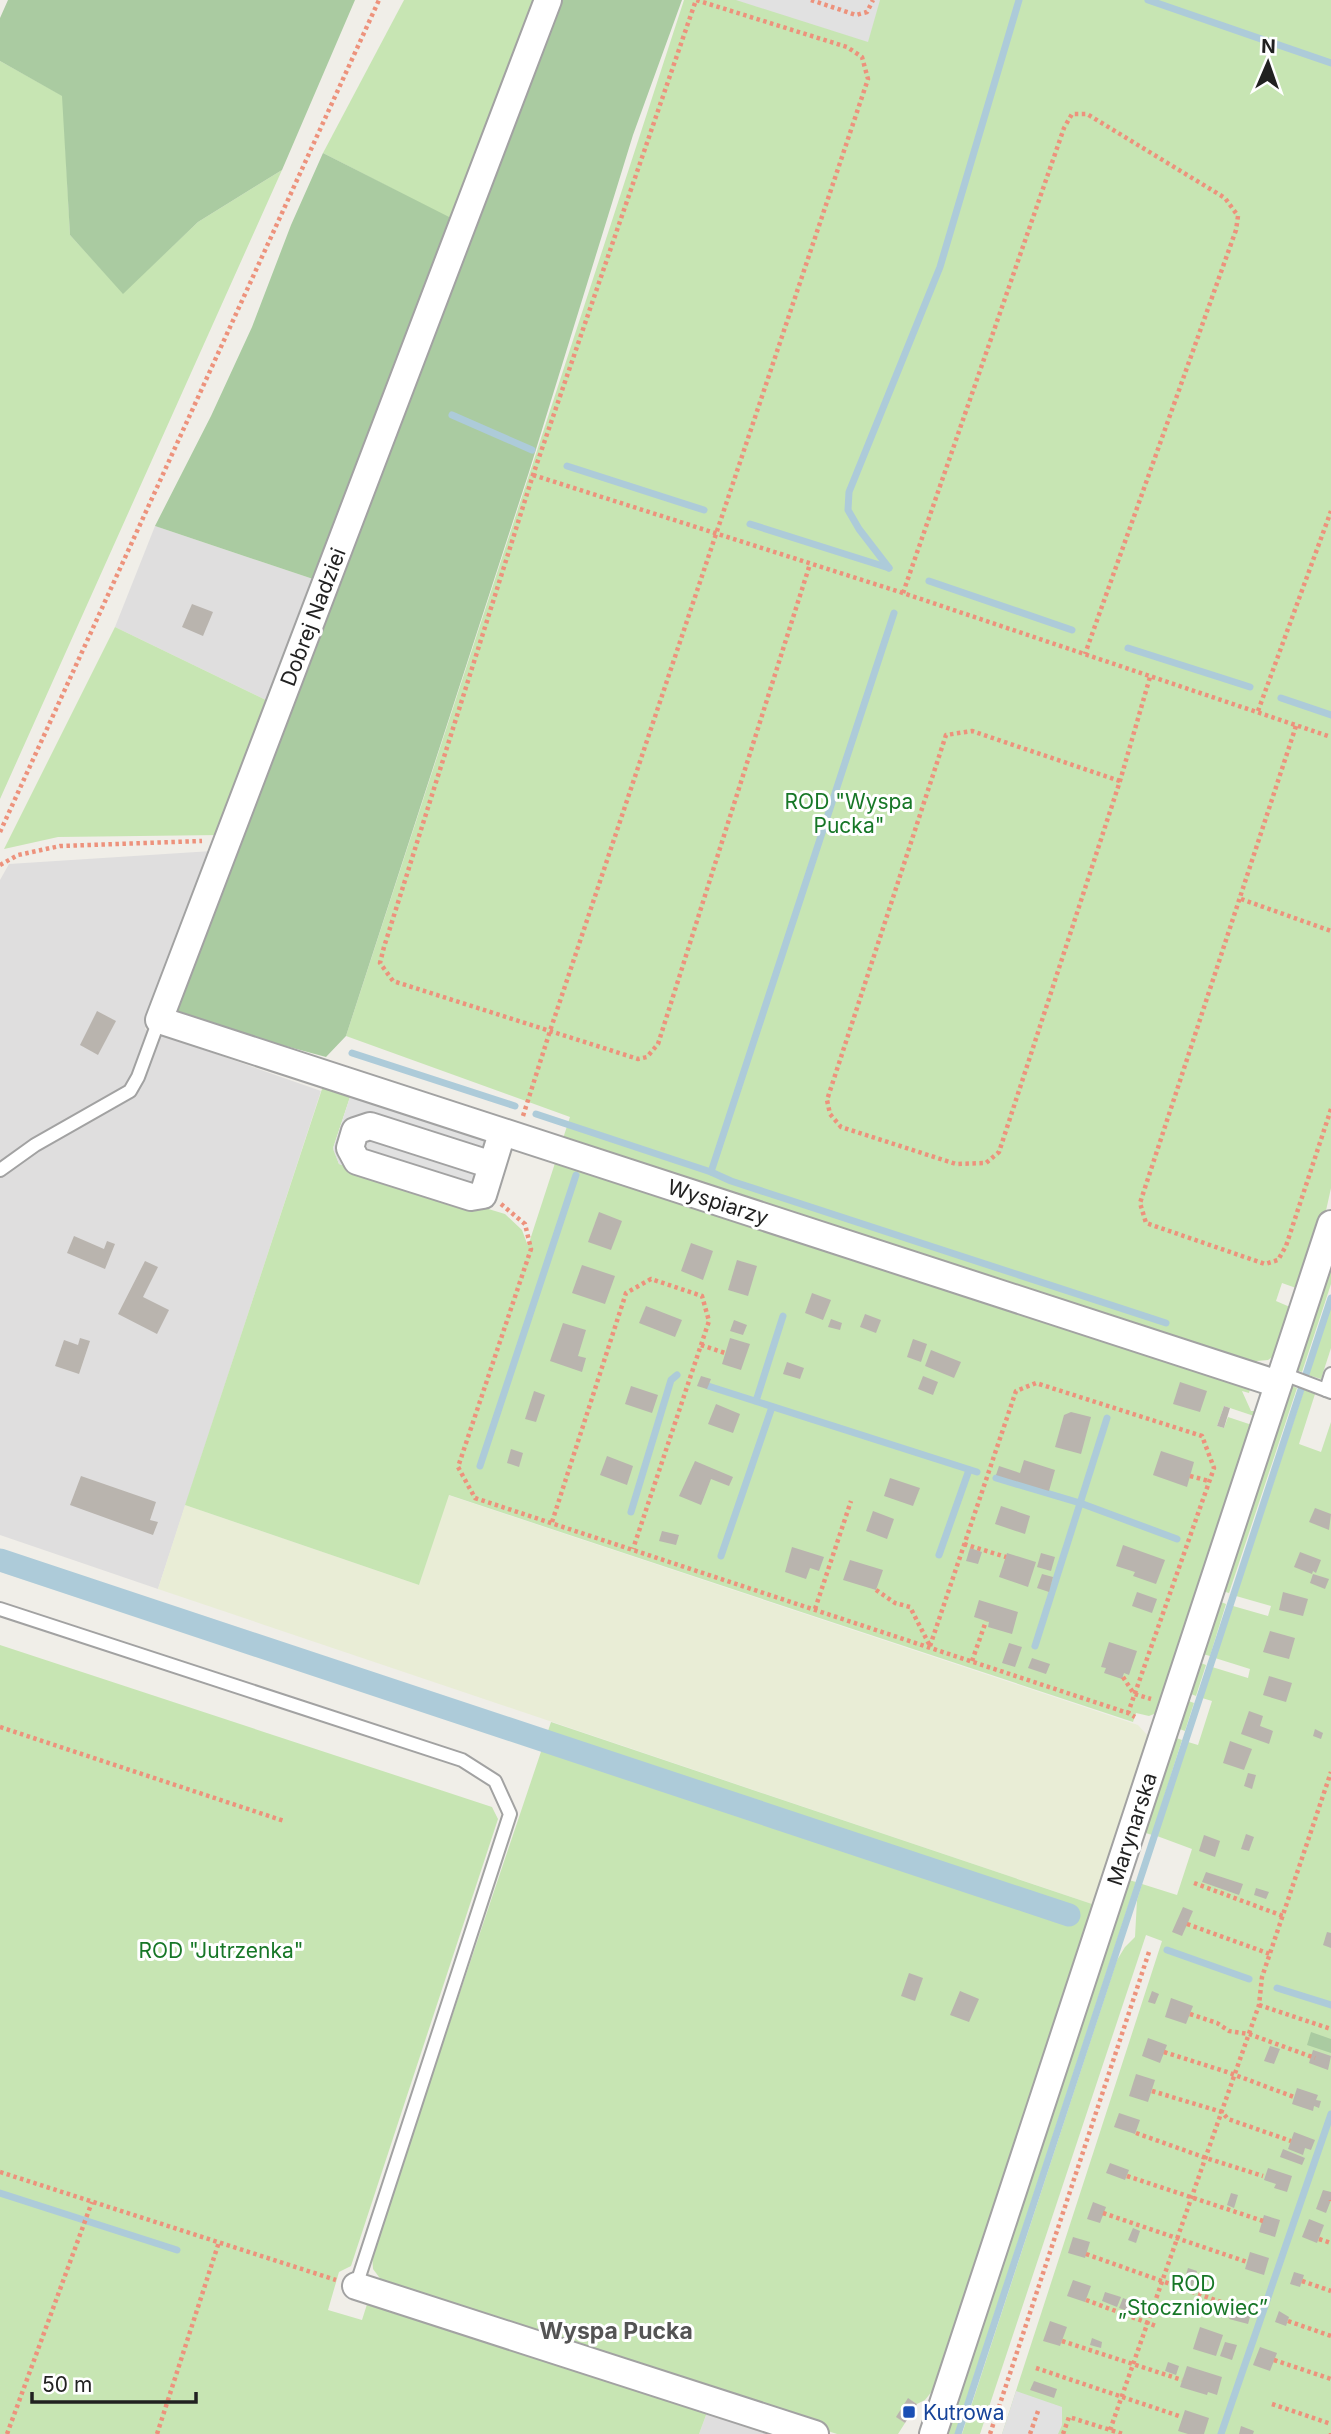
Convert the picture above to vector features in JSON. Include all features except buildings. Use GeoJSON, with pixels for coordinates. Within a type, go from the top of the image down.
{"type":"FeatureCollection","features":[{"type":"Feature","properties":{"kind":"street","name":"Dobrej Nadziei"},"geometry":{"type":"LineString","coordinates":[[159,1020],[548,0]]}},
{"type":"Feature","properties":{"kind":"street","name":"Wyspiarzy"},"geometry":{"type":"LineString","coordinates":[[159,1020],[503,1148],[1283,1378]]}},
{"type":"Feature","properties":{"kind":"street"},"geometry":{"type":"LineString","coordinates":[[370,1126],[503,1148],[486,1196],[471,1197],[357,1161],[351,1148],[355,1131],[370,1126]]}},
{"type":"Feature","properties":{"kind":"street","name":"Marynarska"},"geometry":{"type":"LineString","coordinates":[[933,2434],[1283,1378],[1331,1224]]}},
{"type":"Feature","properties":{"kind":"street"},"geometry":{"type":"LineString","coordinates":[[346,2283],[815,2434]]}},
{"type":"Feature","properties":{"kind":"lane","name":"Dobrej Nadziei"},"geometry":{"type":"LineString","coordinates":[[0,1170],[35,1145],[130,1091],[138,1077],[159,1020]]}},
{"type":"Feature","properties":{"kind":"lane"},"geometry":{"type":"LineString","coordinates":[[1283,1378],[1326,1390],[1331,1374]]}},
{"type":"Feature","properties":{"kind":"lane"},"geometry":{"type":"LineString","coordinates":[[0,1609],[462,1760],[495,1781],[510,1814],[346,2283]]}},
{"type":"Feature","properties":{"kind":"path"},"geometry":{"type":"LineString","coordinates":[[0,832],[379,0]]}},
{"type":"Feature","properties":{"kind":"path"},"geometry":{"type":"LineString","coordinates":[[503,1148],[550,1031],[868,79],[862,57],[847,47],[696,0],[533,475],[383,947],[380,963],[393,981],[550,1031],[638,1059],[647,1058],[659,1044],[810,565]]}},
{"type":"Feature","properties":{"kind":"path"},"geometry":{"type":"LineString","coordinates":[[811,0],[856,15],[867,12],[873,0]]}},
{"type":"Feature","properties":{"kind":"path"},"geometry":{"type":"LineString","coordinates":[[903,593],[1064,128],[1072,114],[1087,114],[1225,198],[1238,216],[1236,230],[1085,654]]}},
{"type":"Feature","properties":{"kind":"path"},"geometry":{"type":"LineString","coordinates":[[533,475],[903,593],[1331,737]]}},
{"type":"Feature","properties":{"kind":"path"},"geometry":{"type":"LineString","coordinates":[[1258,711],[1331,511]]}},
{"type":"Feature","properties":{"kind":"path"},"geometry":{"type":"LineString","coordinates":[[1120,781],[972,731],[946,735],[827,1100],[830,1114],[841,1127],[956,1164],[986,1163],[999,1152],[1120,781],[1150,677]]}},
{"type":"Feature","properties":{"kind":"path"},"geometry":{"type":"LineString","coordinates":[[1296,726],[1140,1203],[1146,1223],[1265,1264],[1279,1260],[1331,1109]]}},
{"type":"Feature","properties":{"kind":"path"},"geometry":{"type":"LineString","coordinates":[[0,865],[18,855],[60,846],[228,840]]}},
{"type":"Feature","properties":{"kind":"path"},"geometry":{"type":"LineString","coordinates":[[1241,899],[1331,931]]}},
{"type":"Feature","properties":{"kind":"path"},"geometry":{"type":"LineString","coordinates":[[486,1196],[509,1209],[525,1224],[531,1249],[458,1467],[475,1498],[930,1646],[1135,1717]]}},
{"type":"Feature","properties":{"kind":"path"},"geometry":{"type":"LineString","coordinates":[[552,1522],[626,1293],[651,1279],[702,1296],[709,1321],[633,1549]]}},
{"type":"Feature","properties":{"kind":"path"},"geometry":{"type":"LineString","coordinates":[[701,1345],[726,1353]]}},
{"type":"Feature","properties":{"kind":"path"},"geometry":{"type":"LineString","coordinates":[[930,1646],[1016,1391],[1036,1383],[1202,1436],[1214,1468],[1128,1713]]}},
{"type":"Feature","properties":{"kind":"path"},"geometry":{"type":"LineString","coordinates":[[1190,1476],[1209,1482]]}},
{"type":"Feature","properties":{"kind":"path"},"geometry":{"type":"LineString","coordinates":[[815,1609],[851,1501]]}},
{"type":"Feature","properties":{"kind":"path"},"geometry":{"type":"LineString","coordinates":[[964,1544],[1006,1557]]}},
{"type":"Feature","properties":{"kind":"path"},"geometry":{"type":"LineString","coordinates":[[876,1591],[895,1603],[910,1607],[930,1646]]}},
{"type":"Feature","properties":{"kind":"path"},"geometry":{"type":"LineString","coordinates":[[972,1661],[986,1621]]}},
{"type":"Feature","properties":{"kind":"path"},"geometry":{"type":"LineString","coordinates":[[1123,1677],[1134,1694],[1142,1696]]}},
{"type":"Feature","properties":{"kind":"path"},"geometry":{"type":"LineString","coordinates":[[0,1727],[284,1821]]}},
{"type":"Feature","properties":{"kind":"path"},"geometry":{"type":"LineString","coordinates":[[1110,2430],[1259,2005],[1262,1977],[1331,1773]]}},
{"type":"Feature","properties":{"kind":"path"},"geometry":{"type":"LineString","coordinates":[[1194,1883],[1283,1916]]}},
{"type":"Feature","properties":{"kind":"path"},"geometry":{"type":"LineString","coordinates":[[1187,1924],[1270,1954]]}},
{"type":"Feature","properties":{"kind":"path"},"geometry":{"type":"LineString","coordinates":[[990,2434],[1149,1952]]}},
{"type":"Feature","properties":{"kind":"path"},"geometry":{"type":"LineString","coordinates":[[1259,2005],[1331,2029]]}},
{"type":"Feature","properties":{"kind":"path"},"geometry":{"type":"LineString","coordinates":[[1190,2014],[1217,2023],[1230,2031],[1249,2034],[1315,2058]]}},
{"type":"Feature","properties":{"kind":"path"},"geometry":{"type":"LineString","coordinates":[[1164,2052],[1294,2097]]}},
{"type":"Feature","properties":{"kind":"path"},"geometry":{"type":"LineString","coordinates":[[1152,2091],[1222,2112],[1228,2119],[1291,2141]]}},
{"type":"Feature","properties":{"kind":"path"},"geometry":{"type":"LineString","coordinates":[[1136,2133],[1263,2176]]}},
{"type":"Feature","properties":{"kind":"path"},"geometry":{"type":"LineString","coordinates":[[0,2172],[346,2283]]}},
{"type":"Feature","properties":{"kind":"path"},"geometry":{"type":"LineString","coordinates":[[1127,2176],[1263,2221]]}},
{"type":"Feature","properties":{"kind":"path"},"geometry":{"type":"LineString","coordinates":[[7,2434],[92,2202]]}},
{"type":"Feature","properties":{"kind":"path"},"geometry":{"type":"LineString","coordinates":[[1103,2213],[1247,2262]]}},
{"type":"Feature","properties":{"kind":"path"},"geometry":{"type":"LineString","coordinates":[[1319,2239],[1331,2243]]}},
{"type":"Feature","properties":{"kind":"path"},"geometry":{"type":"LineString","coordinates":[[157,2434],[219,2242]]}},
{"type":"Feature","properties":{"kind":"path"},"geometry":{"type":"LineString","coordinates":[[1086,2254],[1232,2306]]}},
{"type":"Feature","properties":{"kind":"path"},"geometry":{"type":"LineString","coordinates":[[1302,2281],[1331,2291]]}},
{"type":"Feature","properties":{"kind":"path"},"geometry":{"type":"LineString","coordinates":[[1086,2300],[1156,2326]]}},
{"type":"Feature","properties":{"kind":"path"},"geometry":{"type":"LineString","coordinates":[[1288,2321],[1331,2336]]}},
{"type":"Feature","properties":{"kind":"path"},"geometry":{"type":"LineString","coordinates":[[1062,2341],[1182,2380]]}},
{"type":"Feature","properties":{"kind":"path"},"geometry":{"type":"LineString","coordinates":[[1274,2360],[1331,2379]]}},
{"type":"Feature","properties":{"kind":"path"},"geometry":{"type":"LineString","coordinates":[[1036,2368],[1182,2417]]}},
{"type":"Feature","properties":{"kind":"path"},"geometry":{"type":"LineString","coordinates":[[1272,2404],[1331,2424]]}},
{"type":"Feature","properties":{"kind":"path"},"geometry":{"type":"LineString","coordinates":[[1030,2434],[1038,2411]]}},
{"type":"Feature","properties":{"kind":"path"},"geometry":{"type":"LineString","coordinates":[[1063,2434],[1069,2417],[1123,2434]]}},
{"type":"Feature","properties":{"kind":"shaded area"},"geometry":{"type":"Polygon","coordinates":[[[736,0],[880,0],[868,42],[736,0]]]}},
{"type":"Feature","properties":{"kind":"shaded area"},"geometry":{"type":"Polygon","coordinates":[[[155,526],[316,580],[272,703],[115,627],[155,526]]]}},
{"type":"Feature","properties":{"kind":"shaded area"},"geometry":{"type":"Polygon","coordinates":[[[212,851],[145,1029],[321,1091],[158,1589],[0,1535],[0,880],[9,864],[212,851]]]}},
{"type":"Feature","properties":{"kind":"shaded area"},"geometry":{"type":"Polygon","coordinates":[[[351,1094],[505,1145],[485,1208],[339,1164],[333,1149],[351,1094]]]}},
{"type":"Feature","properties":{"kind":"shaded area"},"geometry":{"type":"Polygon","coordinates":[[[1016,2391],[1062,2407],[1062,2425],[1058,2434],[1002,2434],[1016,2391]]]}},
{"type":"Feature","properties":{"kind":"shaded area"},"geometry":{"type":"Polygon","coordinates":[[[709,2407],[791,2434],[699,2434],[709,2407]]]}},
{"type":"Feature","properties":{"kind":"green space"},"geometry":{"type":"Polygon","coordinates":[[[8,0],[355,0],[282,170],[198,222],[123,294],[70,235],[62,96],[0,61],[0,18],[8,0]]]}},
{"type":"Feature","properties":{"kind":"green space"},"geometry":{"type":"Polygon","coordinates":[[[404,0],[541,0],[455,221],[323,153],[404,0]]]}},
{"type":"Feature","properties":{"kind":"green space"},"geometry":{"type":"Polygon","coordinates":[[[561,0],[682,0],[633,135],[529,472],[346,1036],[326,1057],[175,1016],[243,832],[316,580],[155,526],[211,416],[252,327],[291,225],[323,153],[476,229],[561,0]]]}},
{"type":"Feature","properties":{"kind":"green space","name":"ROD \"Wyspa Pucka\""},"geometry":{"type":"Polygon","coordinates":[[[684,0],[1331,0],[1331,1188],[1323,1224],[1296,1288],[1282,1283],[1276,1301],[1290,1307],[1274,1356],[1268,1360],[1257,1361],[1249,1393],[1242,1391],[1251,1411],[1259,1411],[1257,1417],[1224,1406],[1217,1426],[1224,1428],[1228,1417],[1255,1426],[1159,1712],[1149,1716],[1136,1713],[1133,1722],[449,1495],[419,1585],[185,1505],[323,1086],[351,1094],[333,1148],[339,1164],[505,1214],[522,1230],[528,1246],[570,1117],[346,1036],[684,0]]]}},
{"type":"Feature","properties":{"kind":"green space"},"geometry":{"type":"Polygon","coordinates":[[[0,61],[63,96],[70,235],[123,293],[198,222],[282,170],[0,799],[0,61]]]}},
{"type":"Feature","properties":{"kind":"green space"},"geometry":{"type":"Polygon","coordinates":[[[115,627],[272,703],[221,835],[58,837],[4,849],[115,627]]]}},
{"type":"Feature","properties":{"kind":"green space"},"geometry":{"type":"Polygon","coordinates":[[[1331,1250],[1331,1284],[1302,1372],[1292,1368],[1331,1250]]]}},
{"type":"Feature","properties":{"kind":"green space"},"geometry":{"type":"Polygon","coordinates":[[[1331,1305],[1331,1348],[1321,1379],[1308,1375],[1331,1305]]]}},
{"type":"Feature","properties":{"kind":"green space"},"geometry":{"type":"Polygon","coordinates":[[[1287,1384],[1297,1388],[1229,1593],[1219,1590],[1287,1384]]]}},
{"type":"Feature","properties":{"kind":"green space","name":"ROD „Stoczniowiec”"},"geometry":{"type":"Polygon","coordinates":[[[1304,1390],[1315,1394],[1299,1444],[1321,1452],[1331,1422],[1331,2434],[1002,2434],[1162,1941],[1146,1935],[980,2434],[962,2434],[1117,1960],[1135,1937],[1137,1900],[1142,1884],[1177,1895],[1192,1849],[1157,1836],[1188,1742],[1198,1745],[1212,1701],[1202,1698],[1212,1667],[1248,1678],[1250,1669],[1215,1658],[1233,1606],[1268,1616],[1271,1606],[1236,1596],[1304,1390]]]}},
{"type":"Feature","properties":{"kind":"green space"},"geometry":{"type":"Polygon","coordinates":[[[448,1495],[1138,1725],[1150,1738],[1092,1904],[158,1589],[185,1505],[419,1585],[448,1495]]]}},
{"type":"Feature","properties":{"kind":"green space"},"geometry":{"type":"Polygon","coordinates":[[[1216,1600],[1226,1604],[1210,1656],[1199,1653],[1216,1600]]]}},
{"type":"Feature","properties":{"kind":"green space","name":"ROD \"Jutrzenka\""},"geometry":{"type":"Polygon","coordinates":[[[0,1645],[492,1807],[498,1819],[351,2266],[339,2272],[328,2310],[362,2320],[369,2298],[709,2407],[699,2434],[0,2434],[0,1645]]]}},
{"type":"Feature","properties":{"kind":"green space"},"geometry":{"type":"Polygon","coordinates":[[[1196,1661],[1206,1665],[1196,1696],[1186,1692],[1196,1661]]]}},
{"type":"Feature","properties":{"kind":"green space"},"geometry":{"type":"Polygon","coordinates":[[[1183,1699],[1194,1703],[1185,1731],[1174,1727],[1183,1699]]]}},
{"type":"Feature","properties":{"kind":"green space"},"geometry":{"type":"Polygon","coordinates":[[[551,1722],[1092,1904],[937,2385],[925,2400],[917,2404],[909,2399],[897,2417],[905,2423],[898,2434],[837,2434],[388,2289],[373,2269],[372,2254],[551,1722]]]}},
{"type":"Feature","properties":{"kind":"green space"},"geometry":{"type":"Polygon","coordinates":[[[1171,1736],[1182,1740],[1152,1835],[1140,1831],[1171,1736]]]}},
{"type":"Feature","properties":{"kind":"green space"},"geometry":{"type":"Polygon","coordinates":[[[1125,1879],[1136,1882],[955,2434],[943,2434],[1125,1879]]]}},
{"type":"Feature","properties":{"kind":"green space"},"geometry":{"type":"Polygon","coordinates":[[[1311,2032],[1331,2039],[1331,2053],[1307,2045],[1311,2032]]]}},
{"type":"Feature","properties":{"kind":"waterway"},"geometry":{"type":"LineString","coordinates":[[889,568],[848,510],[849,492],[940,267],[1019,0]]}},
{"type":"Feature","properties":{"kind":"waterway"},"geometry":{"type":"LineString","coordinates":[[1148,0],[1331,63]]}},
{"type":"Feature","properties":{"kind":"waterway"},"geometry":{"type":"LineString","coordinates":[[452,415],[532,450]]}},
{"type":"Feature","properties":{"kind":"waterway"},"geometry":{"type":"LineString","coordinates":[[567,466],[704,510]]}},
{"type":"Feature","properties":{"kind":"waterway"},"geometry":{"type":"LineString","coordinates":[[750,524],[889,568]]}},
{"type":"Feature","properties":{"kind":"waterway"},"geometry":{"type":"LineString","coordinates":[[929,581],[1072,630]]}},
{"type":"Feature","properties":{"kind":"waterway"},"geometry":{"type":"LineString","coordinates":[[711,1172],[894,613]]}},
{"type":"Feature","properties":{"kind":"waterway"},"geometry":{"type":"LineString","coordinates":[[1128,648],[1250,687]]}},
{"type":"Feature","properties":{"kind":"waterway"},"geometry":{"type":"LineString","coordinates":[[1281,698],[1331,715]]}},
{"type":"Feature","properties":{"kind":"waterway"},"geometry":{"type":"LineString","coordinates":[[352,1053],[515,1106]]}},
{"type":"Feature","properties":{"kind":"waterway"},"geometry":{"type":"LineString","coordinates":[[536,1114],[731,1181],[1166,1323]]}},
{"type":"Feature","properties":{"kind":"waterway"},"geometry":{"type":"LineString","coordinates":[[480,1466],[576,1175]]}},
{"type":"Feature","properties":{"kind":"waterway"},"geometry":{"type":"LineString","coordinates":[[958,2434],[1331,1298]]}},
{"type":"Feature","properties":{"kind":"waterway"},"geometry":{"type":"LineString","coordinates":[[756,1401],[783,1316]]}},
{"type":"Feature","properties":{"kind":"waterway"},"geometry":{"type":"LineString","coordinates":[[631,1512],[671,1380],[677,1375]]}},
{"type":"Feature","properties":{"kind":"waterway"},"geometry":{"type":"LineString","coordinates":[[708,1386],[977,1472]]}},
{"type":"Feature","properties":{"kind":"waterway"},"geometry":{"type":"LineString","coordinates":[[721,1556],[772,1407]]}},
{"type":"Feature","properties":{"kind":"waterway"},"geometry":{"type":"LineString","coordinates":[[1035,1646],[1107,1418]]}},
{"type":"Feature","properties":{"kind":"waterway"},"geometry":{"type":"LineString","coordinates":[[939,1555],[969,1470]]}},
{"type":"Feature","properties":{"kind":"waterway"},"geometry":{"type":"LineString","coordinates":[[996,1478],[1080,1503],[1177,1539]]}},
{"type":"Feature","properties":{"kind":"waterway"},"geometry":{"type":"LineString","coordinates":[[0,1560],[1069,1915]]}},
{"type":"Feature","properties":{"kind":"waterway"},"geometry":{"type":"LineString","coordinates":[[1167,1950],[1249,1979]]}},
{"type":"Feature","properties":{"kind":"waterway"},"geometry":{"type":"LineString","coordinates":[[1277,1988],[1331,2005]]}},
{"type":"Feature","properties":{"kind":"waterway"},"geometry":{"type":"LineString","coordinates":[[1221,2434],[1331,2114]]}},
{"type":"Feature","properties":{"kind":"waterway"},"geometry":{"type":"LineString","coordinates":[[0,2193],[177,2250]]}},
{"type":"Feature","properties":{"kind":"place","name":"Kutrowa"},"geometry":{"type":"Point","coordinates":[909,2412]}},
{"type":"Feature","properties":{"kind":"district","name":"Wyspa Pucka"},"geometry":{"type":"Point","coordinates":[616,2331]}}]}
